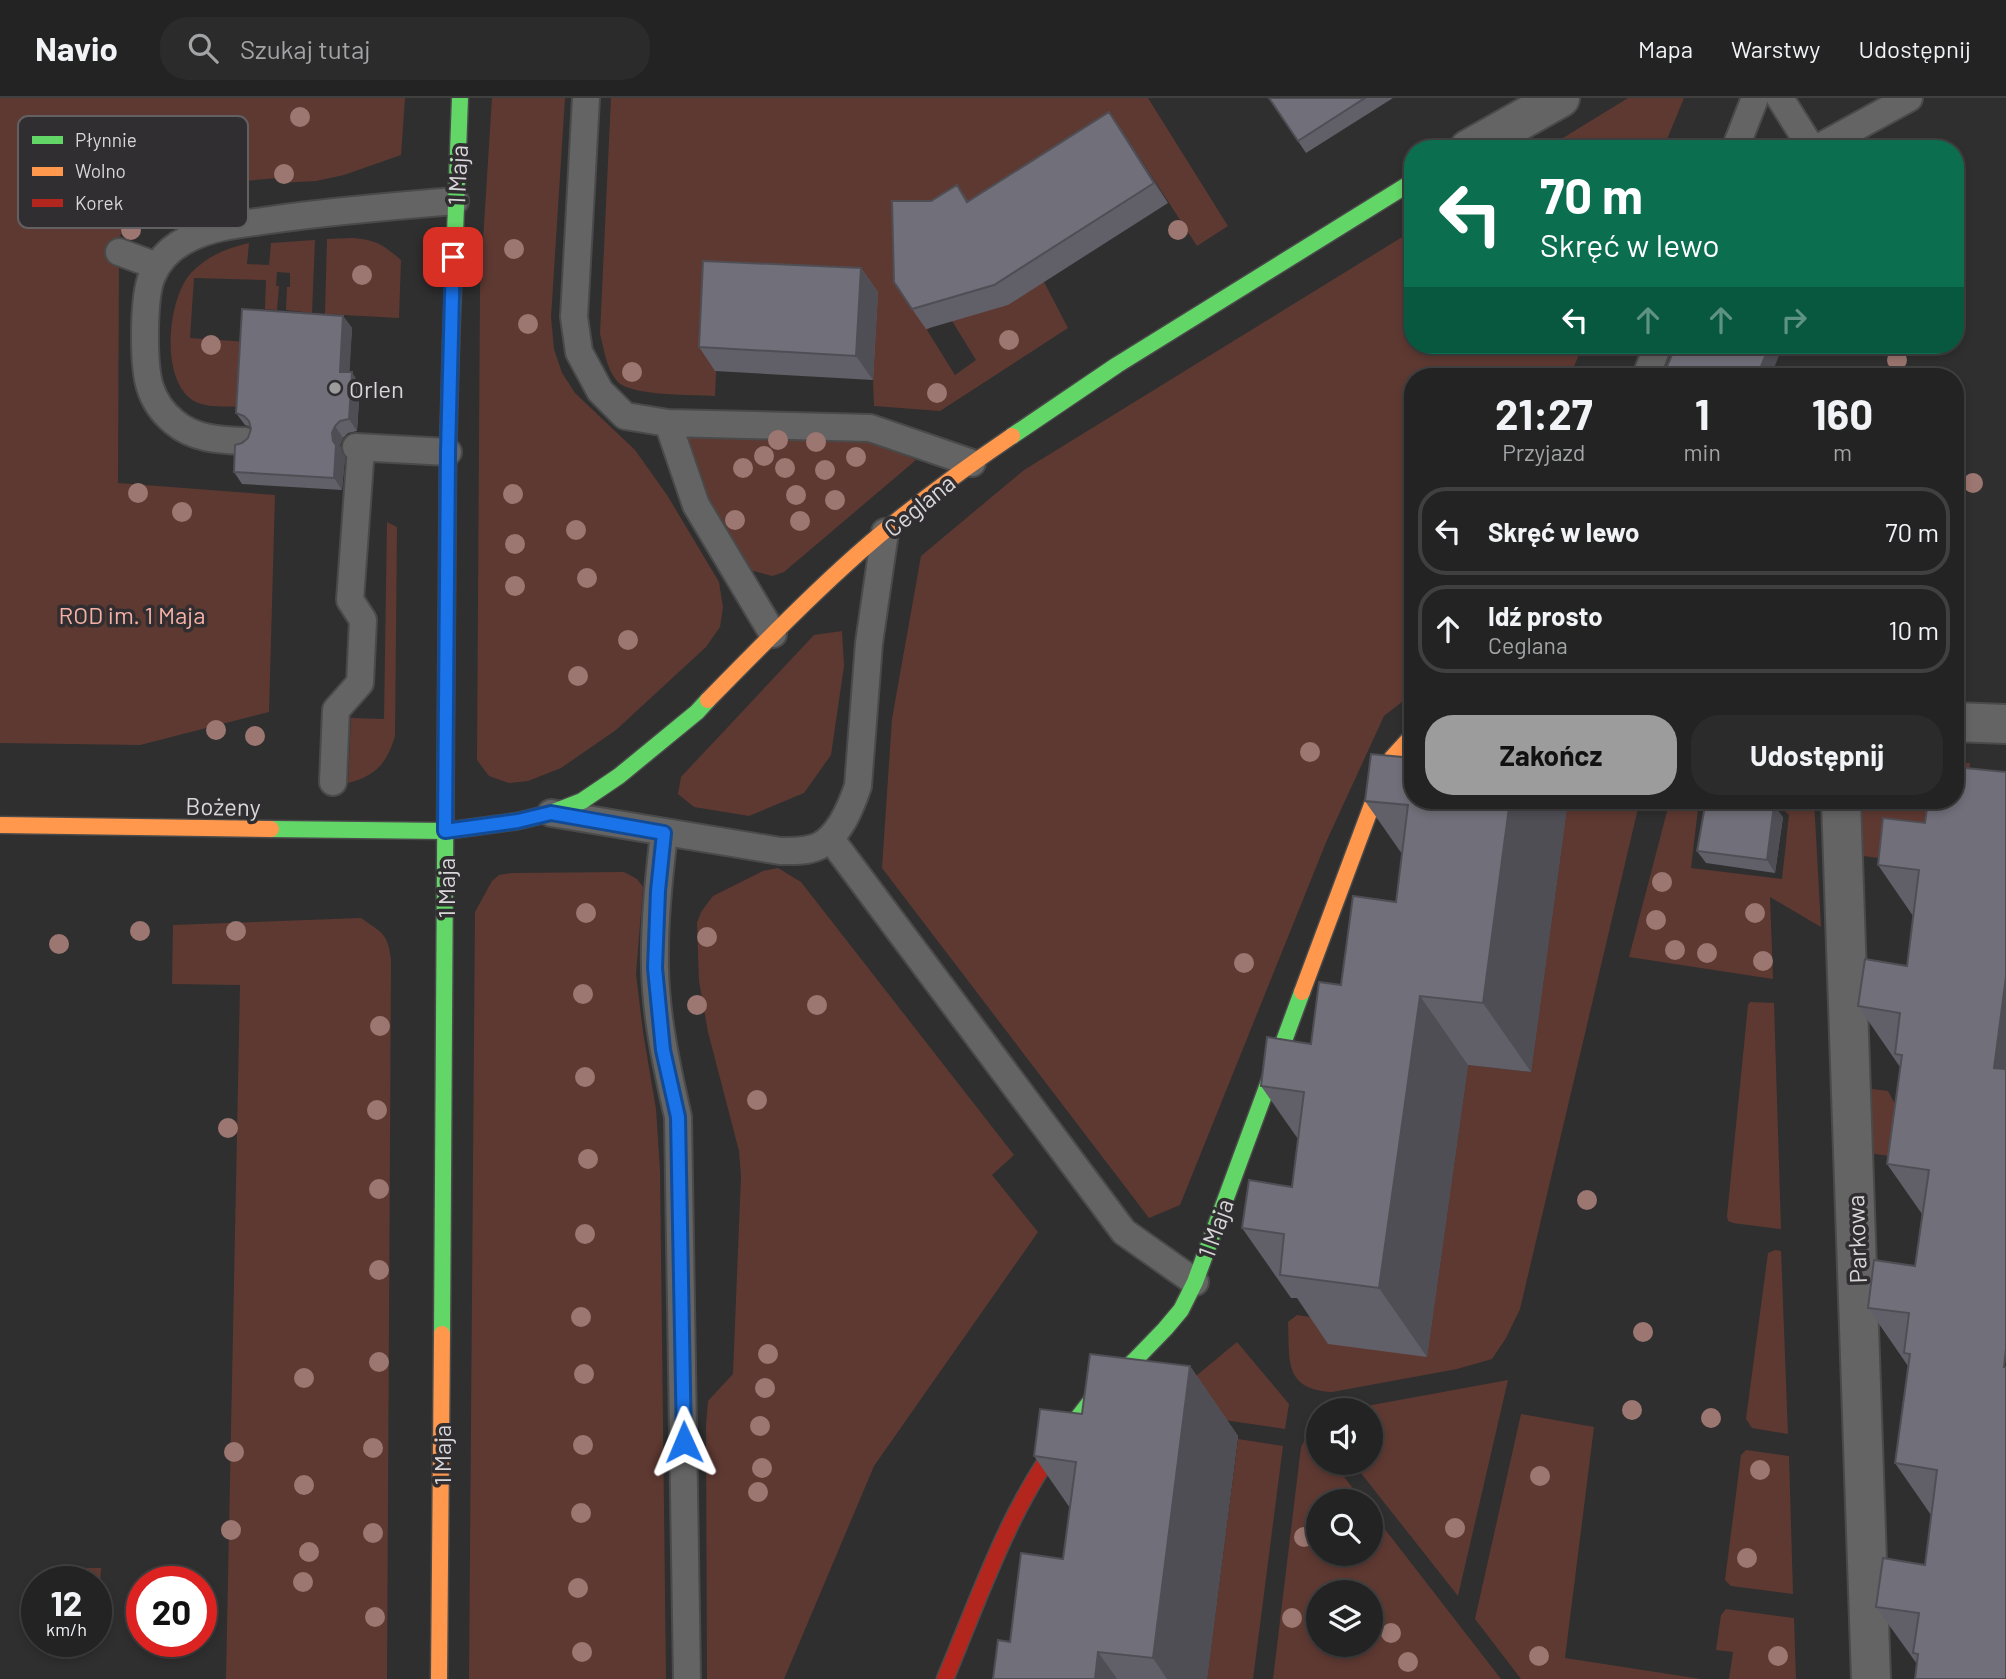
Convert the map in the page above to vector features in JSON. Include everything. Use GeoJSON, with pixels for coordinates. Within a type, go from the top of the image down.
{"type":"FeatureCollection","features":[{"type":"Feature","properties":{"kind":"street","name":"1 Maja"},"geometry":{"type":"LineString","coordinates":[[439,1679],[448,452],[460,98]]}},
{"type":"Feature","properties":{"kind":"street"},"geometry":{"type":"LineString","coordinates":[[1485,140],[1560,98]]}},
{"type":"Feature","properties":{"kind":"street","name":"Ceglana"},"geometry":{"type":"LineString","coordinates":[[445,831],[518,821],[551,813],[582,801],[656,747],[697,712],[844,566],[926,497],[1117,365],[1404,187]]}},
{"type":"Feature","properties":{"kind":"street"},"geometry":{"type":"LineString","coordinates":[[1964,722],[2006,724]]}},
{"type":"Feature","properties":{"kind":"street","name":"1 Maja"},"geometry":{"type":"LineString","coordinates":[[945,1679],[1011,1523],[1052,1451],[1094,1397],[1135,1361],[1165,1329],[1181,1310],[1195,1282],[1371,804],[1385,772],[1404,744]]}},
{"type":"Feature","properties":{"kind":"street","name":"Parkowa"},"geometry":{"type":"LineString","coordinates":[[1841,809],[1871,1679]]}},
{"type":"Feature","properties":{"kind":"street","name":"Bożeny"},"geometry":{"type":"LineString","coordinates":[[0,825],[445,831]]}},
{"type":"Feature","properties":{"kind":"lane"},"geometry":{"type":"LineString","coordinates":[[586,98],[574,317],[579,352],[600,391],[625,416],[668,423],[870,429],[972,463]]}},
{"type":"Feature","properties":{"kind":"lane"},"geometry":{"type":"LineString","coordinates":[[1739,140],[1755,98]]}},
{"type":"Feature","properties":{"kind":"lane"},"geometry":{"type":"LineString","coordinates":[[1780,98],[1808,140]]}},
{"type":"Feature","properties":{"kind":"lane"},"geometry":{"type":"LineString","coordinates":[[1831,140],[1909,98]]}},
{"type":"Feature","properties":{"kind":"lane"},"geometry":{"type":"LineString","coordinates":[[248,223],[294,216],[455,201]]}},
{"type":"Feature","properties":{"kind":"lane"},"geometry":{"type":"LineString","coordinates":[[220,228],[208,230],[168,251],[151,278],[146,323],[150,385],[157,403],[172,421],[184,429],[203,437],[244,442]]}},
{"type":"Feature","properties":{"kind":"lane"},"geometry":{"type":"LineString","coordinates":[[118,252],[157,266]]}},
{"type":"Feature","properties":{"kind":"lane"},"geometry":{"type":"LineString","coordinates":[[668,423],[696,505],[773,634]]}},
{"type":"Feature","properties":{"kind":"lane"},"geometry":{"type":"LineString","coordinates":[[333,782],[336,710],[360,682],[363,620],[350,600],[358,448],[448,452]]}},
{"type":"Feature","properties":{"kind":"lane"},"geometry":{"type":"LineString","coordinates":[[551,813],[780,851],[802,851],[818,847],[830,838],[851,806],[858,786],[869,642],[885,532]]}},
{"type":"Feature","properties":{"kind":"lane"},"geometry":{"type":"LineString","coordinates":[[664,833],[658,891],[655,968],[663,1050],[678,1117],[687,1679]]}},
{"type":"Feature","properties":{"kind":"lane"},"geometry":{"type":"LineString","coordinates":[[830,838],[1124,1232],[1195,1282]]}},
{"type":"Feature","properties":{"kind":"green space","name":"ROD im. 1 Maja"},"geometry":{"type":"Polygon","coordinates":[[[0,98],[405,98],[401,155],[344,175],[316,181],[279,183],[278,178],[248,181],[248,116],[18,116],[18,228],[125,228],[121,230],[119,252],[118,483],[275,495],[269,712],[140,745],[0,743],[0,98]]]}},
{"type":"Feature","properties":{"kind":"green space"},"geometry":{"type":"Polygon","coordinates":[[[492,98],[565,98],[551,317],[554,349],[562,373],[575,393],[635,450],[667,495],[719,582],[723,607],[720,627],[706,647],[616,730],[561,768],[528,781],[509,783],[489,776],[477,760],[480,288],[492,98]]]}},
{"type":"Feature","properties":{"kind":"green space"},"geometry":{"type":"Polygon","coordinates":[[[611,98],[1148,98],[1228,226],[1197,246],[1123,132],[1044,282],[1068,328],[940,411],[874,406],[873,380],[720,285],[715,396],[663,394],[624,386],[610,370],[600,334],[611,98]],[[949,316],[927,330],[955,375],[976,360],[949,316]]]}},
{"type":"Feature","properties":{"kind":"green space"},"geometry":{"type":"Polygon","coordinates":[[[1628,98],[1684,98],[1667,140],[1560,140],[1628,98]]]}},
{"type":"Feature","properties":{"kind":"green space"},"geometry":{"type":"Polygon","coordinates":[[[1404,236],[1404,354],[1579,354],[1573,368],[1404,368],[1404,700],[1384,716],[1327,840],[1180,1205],[1149,1218],[882,868],[892,719],[921,556],[1024,470],[1404,236]]]}},
{"type":"Feature","properties":{"kind":"green space"},"geometry":{"type":"Polygon","coordinates":[[[352,238],[379,244],[401,260],[399,318],[325,314],[327,239],[352,238]]]}},
{"type":"Feature","properties":{"kind":"green space"},"geometry":{"type":"Polygon","coordinates":[[[315,240],[312,313],[286,310],[290,273],[277,272],[277,310],[265,309],[266,280],[194,278],[190,338],[248,342],[244,407],[209,406],[191,399],[181,388],[175,373],[171,337],[177,300],[191,273],[211,257],[241,245],[249,243],[247,264],[269,265],[271,243],[315,240]]]}},
{"type":"Feature","properties":{"kind":"green space"},"geometry":{"type":"Polygon","coordinates":[[[686,435],[866,439],[916,460],[784,572],[772,576],[746,569],[706,503],[686,435]]]}},
{"type":"Feature","properties":{"kind":"green space"},"geometry":{"type":"Polygon","coordinates":[[[387,522],[397,527],[395,736],[379,767],[366,777],[348,783],[351,718],[384,719],[387,522]]]}},
{"type":"Feature","properties":{"kind":"green space"},"geometry":{"type":"Polygon","coordinates":[[[842,631],[844,666],[831,755],[804,793],[749,816],[694,807],[678,794],[681,777],[814,635],[842,631]]]}},
{"type":"Feature","properties":{"kind":"green space"},"geometry":{"type":"Polygon","coordinates":[[[1964,763],[1970,763],[1959,856],[1943,866],[1863,856],[1858,827],[1861,809],[1964,809],[1964,763]]]}},
{"type":"Feature","properties":{"kind":"green space"},"geometry":{"type":"Polygon","coordinates":[[[1567,809],[1638,809],[1520,1309],[1506,1338],[1492,1359],[1457,1369],[1332,1392],[1305,1385],[1297,1379],[1290,1360],[1288,1322],[1297,1315],[1331,1320],[1427,1357],[1468,1065],[1531,1072],[1567,809]]]}},
{"type":"Feature","properties":{"kind":"green space"},"geometry":{"type":"Polygon","coordinates":[[[1668,809],[1698,809],[1691,868],[1782,879],[1789,815],[1783,809],[1814,809],[1821,927],[1770,897],[1773,979],[1629,957],[1668,809]]]}},
{"type":"Feature","properties":{"kind":"green space"},"geometry":{"type":"Polygon","coordinates":[[[778,868],[801,882],[1014,1155],[992,1175],[1038,1232],[874,1466],[784,1679],[707,1679],[706,1426],[708,1401],[733,1374],[741,1176],[739,1151],[708,1032],[699,981],[697,923],[701,912],[713,896],[763,871],[778,868]]]}},
{"type":"Feature","properties":{"kind":"green space"},"geometry":{"type":"Polygon","coordinates":[[[624,872],[637,879],[643,887],[636,974],[656,1109],[660,1170],[666,1679],[469,1679],[475,912],[492,881],[499,875],[624,872]]]}},
{"type":"Feature","properties":{"kind":"green space"},"geometry":{"type":"Polygon","coordinates":[[[361,918],[383,934],[391,960],[387,1679],[226,1679],[240,985],[172,984],[173,925],[361,918]]]}},
{"type":"Feature","properties":{"kind":"green space"},"geometry":{"type":"Polygon","coordinates":[[[1750,1002],[1774,1003],[1781,1229],[1733,1223],[1728,1221],[1727,1216],[1750,1002]]]}},
{"type":"Feature","properties":{"kind":"green space"},"geometry":{"type":"Polygon","coordinates":[[[1872,1089],[1888,1091],[1925,1158],[1922,1160],[1875,1154],[1872,1151],[1872,1089]]]}},
{"type":"Feature","properties":{"kind":"green space"},"geometry":{"type":"Polygon","coordinates":[[[1781,1251],[1788,1434],[1752,1428],[1746,1419],[1768,1253],[1781,1251]]]}},
{"type":"Feature","properties":{"kind":"green space"},"geometry":{"type":"Polygon","coordinates":[[[1237,1342],[1289,1404],[1285,1429],[1155,1410],[1237,1342]]]}},
{"type":"Feature","properties":{"kind":"green space"},"geometry":{"type":"Polygon","coordinates":[[[1508,1380],[1458,1596],[1383,1501],[1383,1489],[1374,1489],[1362,1475],[1383,1475],[1383,1403],[1508,1380]]]}},
{"type":"Feature","properties":{"kind":"green space"},"geometry":{"type":"Polygon","coordinates":[[[1521,1414],[1594,1427],[1565,1658],[1701,1679],[1521,1679],[1475,1619],[1521,1414]]]}},
{"type":"Feature","properties":{"kind":"green space"},"geometry":{"type":"Polygon","coordinates":[[[1306,1438],[1306,1475],[1342,1475],[1354,1489],[1306,1489],[1306,1566],[1383,1566],[1383,1527],[1501,1679],[1273,1679],[1301,1447],[1306,1438]]]}},
{"type":"Feature","properties":{"kind":"green space"},"geometry":{"type":"Polygon","coordinates":[[[1238,1439],[1283,1446],[1253,1679],[1207,1679],[1238,1439]]]}},
{"type":"Feature","properties":{"kind":"green space"},"geometry":{"type":"Polygon","coordinates":[[[1746,1450],[1789,1456],[1793,1594],[1731,1586],[1725,1580],[1741,1455],[1746,1450]]]}},
{"type":"Feature","properties":{"kind":"green space"},"geometry":{"type":"Polygon","coordinates":[[[1726,1609],[1794,1618],[1796,1679],[1729,1679],[1733,1652],[1716,1650],[1721,1615],[1726,1609]]]}},
{"type":"Feature","properties":{"kind":"building"},"geometry":{"type":"Polygon","coordinates":[[[1269,98],[1365,98],[1298,141],[1269,98]]]}},
{"type":"Feature","properties":{"kind":"building"},"geometry":{"type":"Polygon","coordinates":[[[1109,112],[1154,183],[994,285],[912,309],[894,282],[892,201],[931,201],[957,185],[967,202],[1109,112]]]}},
{"type":"Feature","properties":{"kind":"building"},"geometry":{"type":"Polygon","coordinates":[[[703,261],[861,268],[856,356],[699,347],[703,261]]]}},
{"type":"Feature","properties":{"kind":"building"},"geometry":{"type":"Polygon","coordinates":[[[242,309],[343,316],[340,372],[352,372],[349,419],[340,421],[332,433],[336,445],[334,478],[234,472],[235,445],[248,438],[251,429],[249,421],[236,413],[242,309]]]}},
{"type":"Feature","properties":{"kind":"building"},"geometry":{"type":"Polygon","coordinates":[[[1672,354],[1766,354],[1760,368],[1666,368],[1672,354]]]}},
{"type":"Feature","properties":{"kind":"building"},"geometry":{"type":"Polygon","coordinates":[[[1371,754],[1404,757],[1404,805],[1365,801],[1371,754]]]}},
{"type":"Feature","properties":{"kind":"building"},"geometry":{"type":"Polygon","coordinates":[[[1964,768],[2006,772],[2006,977],[1994,1068],[2006,1069],[2006,1679],[1915,1679],[1918,1654],[1913,1653],[1919,1613],[1876,1607],[1883,1558],[1925,1565],[1937,1470],[1895,1463],[1910,1354],[1904,1353],[1909,1313],[1868,1308],[1874,1260],[1915,1266],[1929,1170],[1887,1164],[1902,1055],[1895,1054],[1900,1013],[1858,1006],[1865,959],[1907,966],[1919,870],[1878,865],[1883,818],[1925,823],[1927,809],[1964,809],[1964,768]]]}},
{"type":"Feature","properties":{"kind":"building"},"geometry":{"type":"Polygon","coordinates":[[[1408,809],[1509,809],[1483,1003],[1420,996],[1379,1288],[1280,1275],[1284,1234],[1242,1228],[1249,1180],[1292,1187],[1304,1092],[1261,1086],[1267,1037],[1311,1044],[1319,982],[1341,985],[1353,896],[1396,902],[1408,809]]]}},
{"type":"Feature","properties":{"kind":"building"},"geometry":{"type":"Polygon","coordinates":[[[1704,809],[1773,809],[1767,860],[1697,851],[1704,809]]]}},
{"type":"Feature","properties":{"kind":"building"},"geometry":{"type":"Polygon","coordinates":[[[1090,1354],[1190,1366],[1153,1658],[1098,1652],[1095,1679],[993,1679],[998,1640],[1010,1642],[1021,1553],[1063,1559],[1076,1462],[1034,1456],[1040,1409],[1082,1414],[1090,1354]]]}},
{"type":"Feature","properties":{"kind":"traffic: fast"},"geometry":{"type":"LineString","coordinates":[[451,343],[460,98]]}},
{"type":"Feature","properties":{"kind":"traffic: fast"},"geometry":{"type":"LineString","coordinates":[[1012,436],[1117,365],[1404,187]]}},
{"type":"Feature","properties":{"kind":"traffic: fast"},"geometry":{"type":"LineString","coordinates":[[271,829],[445,831],[518,821],[551,813],[582,801],[619,776],[708,700]]}},
{"type":"Feature","properties":{"kind":"traffic: fast"},"geometry":{"type":"LineString","coordinates":[[442,1334],[446,712]]}},
{"type":"Feature","properties":{"kind":"traffic: fast"},"geometry":{"type":"LineString","coordinates":[[1066,1433],[1094,1397],[1134,1361],[1181,1310],[1195,1282],[1302,992]]}},
{"type":"Feature","properties":{"kind":"traffic: slow"},"geometry":{"type":"LineString","coordinates":[[446,712],[451,343]]}},
{"type":"Feature","properties":{"kind":"traffic: slow"},"geometry":{"type":"LineString","coordinates":[[708,700],[791,616],[862,550],[925,499],[1012,436]]}},
{"type":"Feature","properties":{"kind":"traffic: slow"},"geometry":{"type":"LineString","coordinates":[[1302,992],[1379,786],[1392,758],[1404,745]]}},
{"type":"Feature","properties":{"kind":"traffic: slow"},"geometry":{"type":"LineString","coordinates":[[0,825],[271,829]]}},
{"type":"Feature","properties":{"kind":"traffic: slow"},"geometry":{"type":"LineString","coordinates":[[439,1679],[442,1334]]}},
{"type":"Feature","properties":{"kind":"traffic: jam"},"geometry":{"type":"LineString","coordinates":[[945,1679],[1012,1521],[1028,1490],[1066,1433]]}},
{"type":"Feature","properties":{"kind":"place","name":"Orlen"},"geometry":{"type":"Point","coordinates":[335,388]}},
{"type":"Feature","properties":{"kind":"route"},"geometry":{"type":"LineString","coordinates":[[453,257],[448,452],[445,831],[518,821],[551,813],[664,833],[658,891],[655,968],[663,1050],[678,1117],[684,1442]]}}]}
